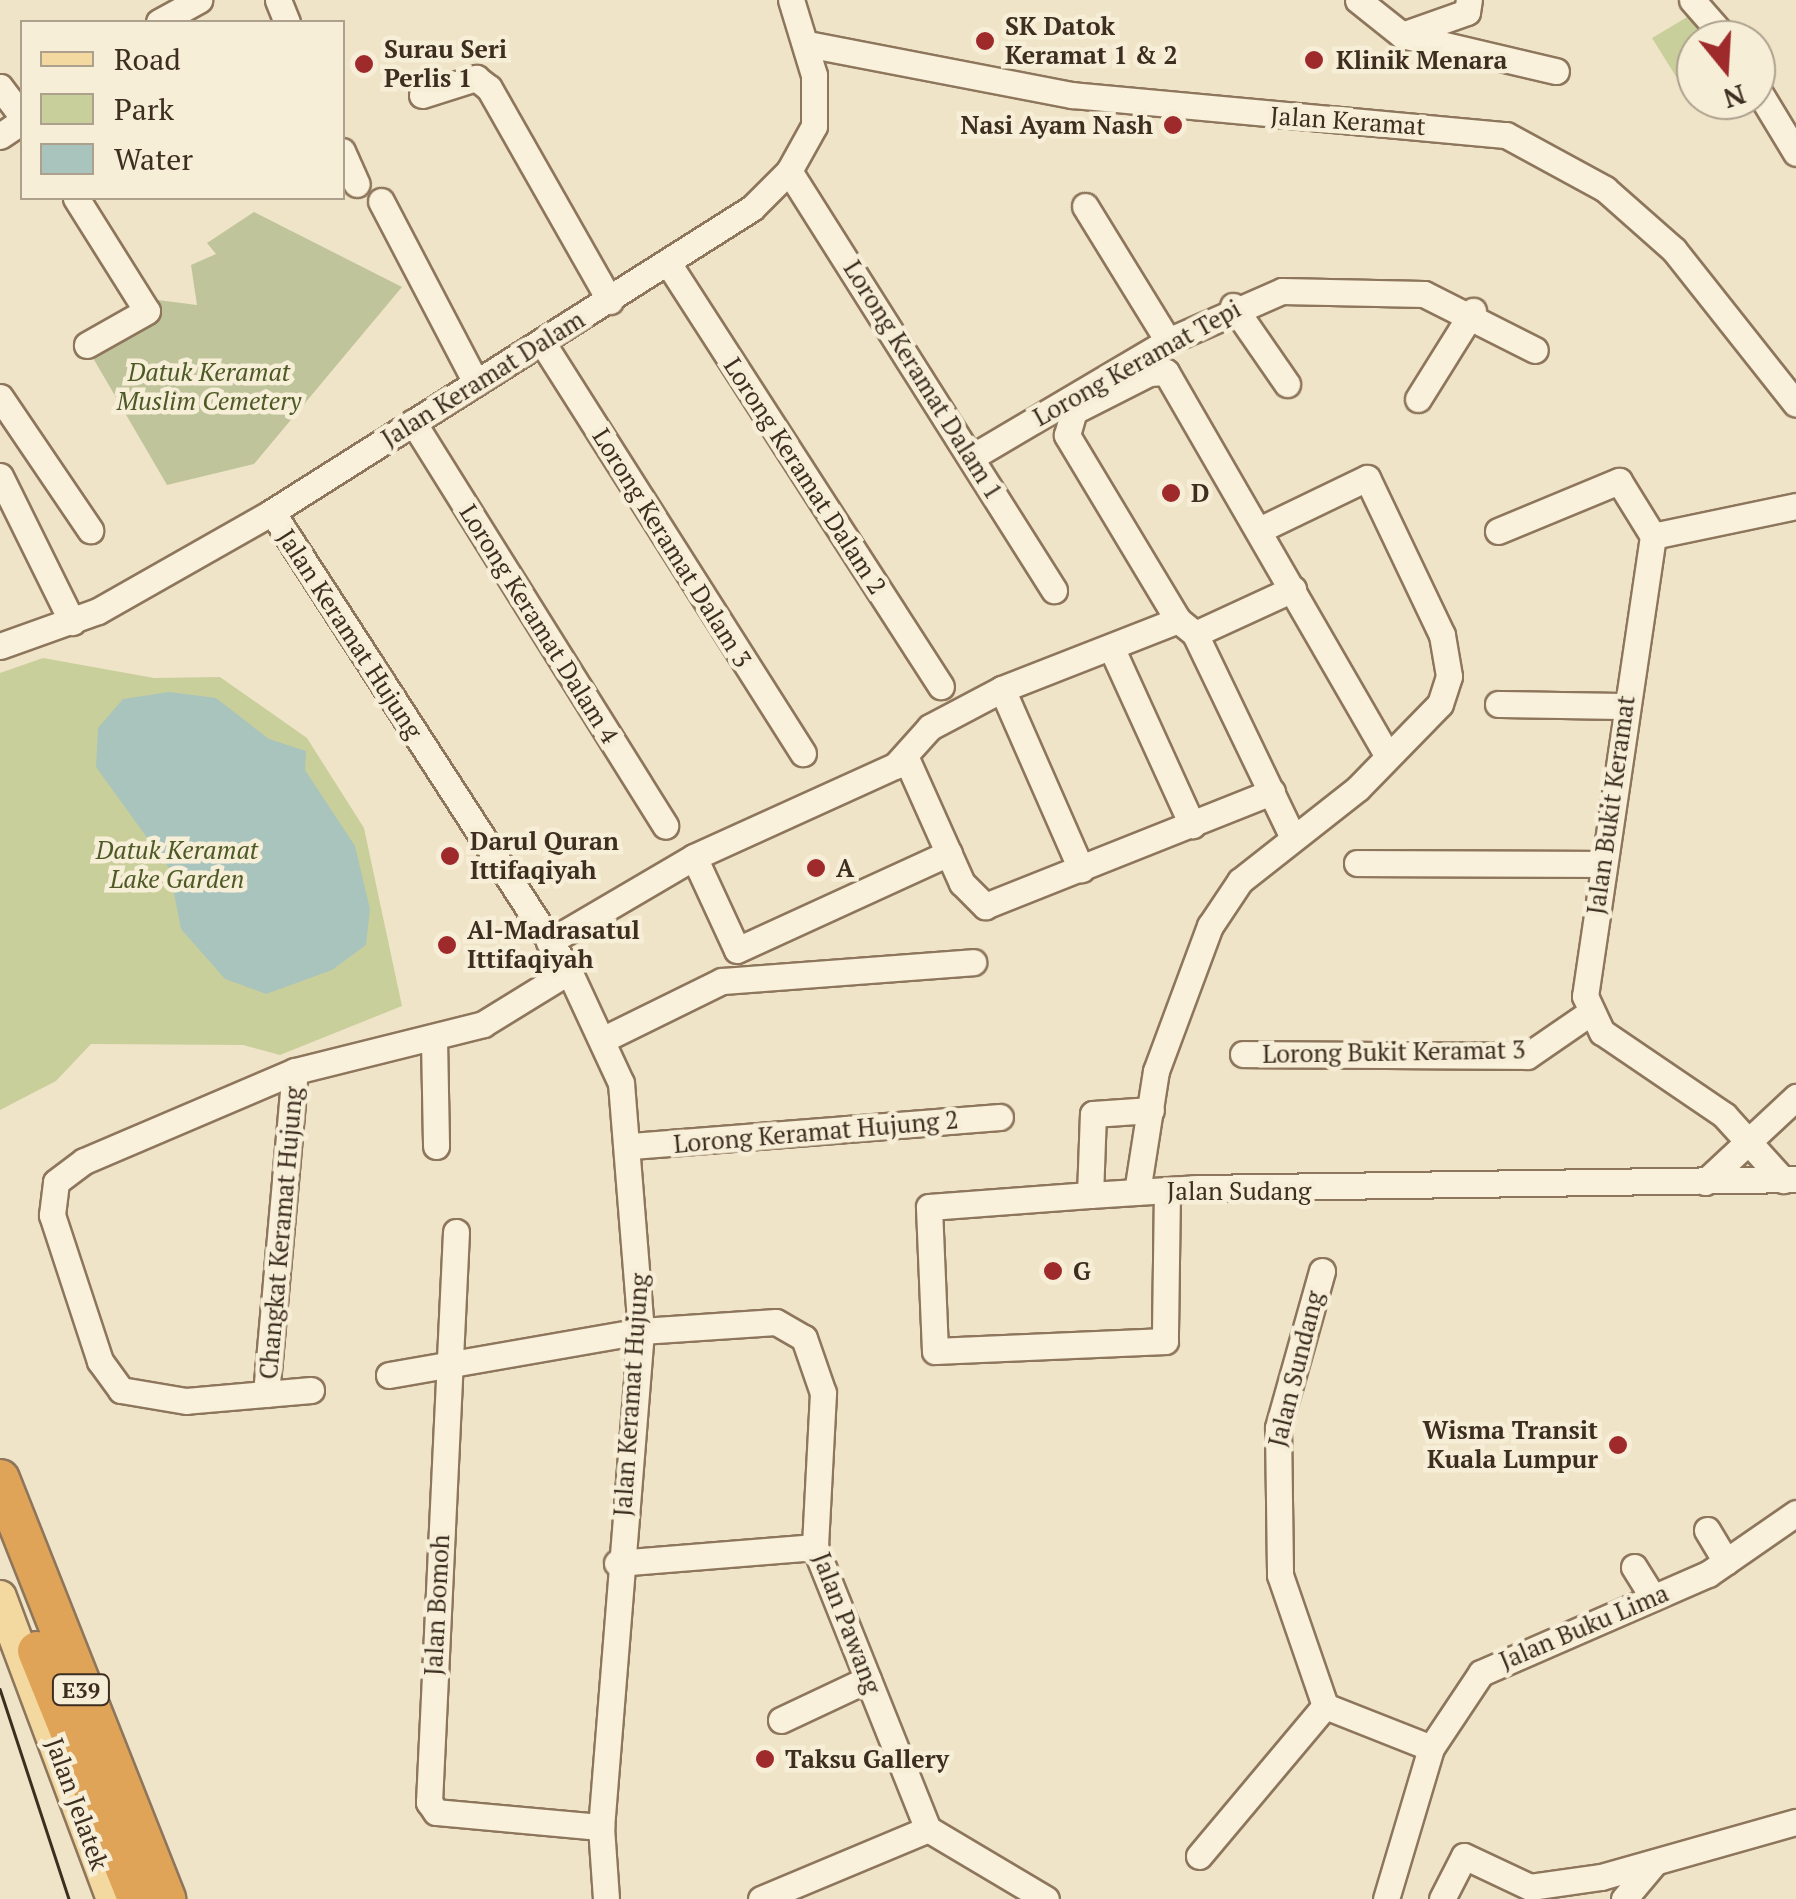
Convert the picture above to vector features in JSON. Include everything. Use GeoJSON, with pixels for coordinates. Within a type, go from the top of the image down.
{"type":"FeatureCollection","features":[{"type":"Feature","properties":{"kind":"highway","name":"E39"},"geometry":{"type":"LineString","coordinates":[[0,1479],[168,1899]]}},
{"type":"Feature","properties":{"kind":"highway","name":"E39"},"geometry":{"type":"LineString","coordinates":[[0,1555],[137,1899]]}},
{"type":"Feature","properties":{"kind":"main road","name":"Jalan Jelatek"},"geometry":{"type":"LineString","coordinates":[[0,1459],[168,1899]]}},
{"type":"Feature","properties":{"kind":"main road","name":"Jalan Jelatek"},"geometry":{"type":"LineString","coordinates":[[0,1597],[113,1899]]}},
{"type":"Feature","properties":{"kind":"street"},"geometry":{"type":"LineString","coordinates":[[164,20],[200,0]]}},
{"type":"Feature","properties":{"kind":"street","name":"Jalan Keramat Dalam"},"geometry":{"type":"LineString","coordinates":[[0,646],[72,622],[272,512],[670,266],[789,171],[814,126],[806,44],[791,0]]}},
{"type":"Feature","properties":{"kind":"street"},"geometry":{"type":"LineString","coordinates":[[1358,0],[1402,35],[1556,71]]}},
{"type":"Feature","properties":{"kind":"street"},"geometry":{"type":"LineString","coordinates":[[1402,35],[1467,12],[1469,0]]}},
{"type":"Feature","properties":{"kind":"street"},"geometry":{"type":"LineString","coordinates":[[1692,0],[1710,20]]}},
{"type":"Feature","properties":{"kind":"street","name":"Jalan Keramat"},"geometry":{"type":"LineString","coordinates":[[806,44],[1072,95],[1506,135],[1605,190],[1674,250],[1793,398]]}},
{"type":"Feature","properties":{"kind":"street"},"geometry":{"type":"LineString","coordinates":[[422,95],[476,78],[489,88],[610,301]]}},
{"type":"Feature","properties":{"kind":"street"},"geometry":{"type":"LineString","coordinates":[[0,87],[20,115]]}},
{"type":"Feature","properties":{"kind":"street"},"geometry":{"type":"LineString","coordinates":[[0,136],[20,120]]}},
{"type":"Feature","properties":{"kind":"street"},"geometry":{"type":"LineString","coordinates":[[1776,120],[1796,152]]}},
{"type":"Feature","properties":{"kind":"street"},"geometry":{"type":"LineString","coordinates":[[345,157],[357,184]]}},
{"type":"Feature","properties":{"kind":"street","name":"Lorong Keramat Dalam 1"},"geometry":{"type":"LineString","coordinates":[[789,171],[1054,590]]}},
{"type":"Feature","properties":{"kind":"street"},"geometry":{"type":"LineString","coordinates":[[77,200],[146,311],[87,345]]}},
{"type":"Feature","properties":{"kind":"street"},"geometry":{"type":"LineString","coordinates":[[381,200],[476,383]]}},
{"type":"Feature","properties":{"kind":"street"},"geometry":{"type":"LineString","coordinates":[[1085,206],[1168,341]]}},
{"type":"Feature","properties":{"kind":"street","name":"Lorong Keramat Dalam 2"},"geometry":{"type":"LineString","coordinates":[[670,266],[940,686]]}},
{"type":"Feature","properties":{"kind":"street","name":"Lorong Keramat Tepi"},"geometry":{"type":"LineString","coordinates":[[972,457],[1232,306],[1350,287],[1424,294],[1472,311],[1535,350]]}},
{"type":"Feature","properties":{"kind":"street"},"geometry":{"type":"LineString","coordinates":[[1232,306],[1287,384]]}},
{"type":"Feature","properties":{"kind":"street"},"geometry":{"type":"LineString","coordinates":[[1418,399],[1472,311]]}},
{"type":"Feature","properties":{"kind":"street","name":"Lorong Keramat Dalam 3"},"geometry":{"type":"LineString","coordinates":[[542,342],[803,753]]}},
{"type":"Feature","properties":{"kind":"street"},"geometry":{"type":"LineString","coordinates":[[1292,836],[1186,627],[1070,449],[1074,412],[1166,372],[1388,756]]}},
{"type":"Feature","properties":{"kind":"street"},"geometry":{"type":"LineString","coordinates":[[0,397],[6,432],[90,530]]}},
{"type":"Feature","properties":{"kind":"street","name":"Lorong Keramat Dalam 4"},"geometry":{"type":"LineString","coordinates":[[413,422],[666,826]]}},
{"type":"Feature","properties":{"kind":"street"},"geometry":{"type":"LineString","coordinates":[[0,476],[72,622]]}},
{"type":"Feature","properties":{"kind":"street"},"geometry":{"type":"LineString","coordinates":[[1137,1192],[1151,1110],[1181,990],[1210,926],[1240,881],[1388,756],[1440,704],[1449,676],[1442,636],[1376,486],[1357,478],[1259,530]]}},
{"type":"Feature","properties":{"kind":"street"},"geometry":{"type":"LineString","coordinates":[[1498,531],[1619,481],[1654,536],[1796,506]]}},
{"type":"Feature","properties":{"kind":"street","name":"Jalan Keramat Hujung"},"geometry":{"type":"LineString","coordinates":[[272,512],[549,942],[606,1038],[631,1146],[641,1331],[618,1563],[600,1826],[606,1899]]}},
{"type":"Feature","properties":{"kind":"street","name":"Jalan Bukit Keramat"},"geometry":{"type":"LineString","coordinates":[[1590,1012],[1602,864],[1624,706],[1654,536]]}},
{"type":"Feature","properties":{"kind":"street"},"geometry":{"type":"LineString","coordinates":[[549,942],[694,857],[906,758],[930,727],[1002,689],[1111,647],[1186,627],[1293,589]]}},
{"type":"Feature","properties":{"kind":"street"},"geometry":{"type":"LineString","coordinates":[[1111,647],[1192,824]]}},
{"type":"Feature","properties":{"kind":"street"},"geometry":{"type":"LineString","coordinates":[[1002,689],[1081,869]]}},
{"type":"Feature","properties":{"kind":"street"},"geometry":{"type":"LineString","coordinates":[[1498,704],[1624,706]]}},
{"type":"Feature","properties":{"kind":"street"},"geometry":{"type":"LineString","coordinates":[[906,758],[948,853],[984,906],[1272,792]]}},
{"type":"Feature","properties":{"kind":"street"},"geometry":{"type":"LineString","coordinates":[[694,857],[737,950],[948,853]]}},
{"type":"Feature","properties":{"kind":"street"},"geometry":{"type":"LineString","coordinates":[[1357,863],[1602,864]]}},
{"type":"Feature","properties":{"kind":"street"},"geometry":{"type":"LineString","coordinates":[[606,1038],[722,980],[973,962]]}},
{"type":"Feature","properties":{"kind":"street"},"geometry":{"type":"LineString","coordinates":[[310,1390],[160,1401],[120,1390],[100,1361],[50,1198],[84,1161],[295,1071],[434,1039],[498,1016],[568,972]]}},
{"type":"Feature","properties":{"kind":"street"},"geometry":{"type":"LineString","coordinates":[[1590,1012],[1602,1032],[1790,1179]]}},
{"type":"Feature","properties":{"kind":"street","name":"Lorong Bukit Keramat 3"},"geometry":{"type":"LineString","coordinates":[[1243,1054],[1527,1056],[1590,1012]]}},
{"type":"Feature","properties":{"kind":"street"},"geometry":{"type":"LineString","coordinates":[[434,1039],[436,1146]]}},
{"type":"Feature","properties":{"kind":"street","name":"Changkat Keramat Hujung"},"geometry":{"type":"LineString","coordinates":[[266,1394],[295,1071]]}},
{"type":"Feature","properties":{"kind":"street"},"geometry":{"type":"LineString","coordinates":[[1703,1183],[1796,1098]]}},
{"type":"Feature","properties":{"kind":"street"},"geometry":{"type":"LineString","coordinates":[[1090,1195],[1093,1114],[1151,1110]]}},
{"type":"Feature","properties":{"kind":"street","name":"Lorong Keramat Hujung 2"},"geometry":{"type":"LineString","coordinates":[[631,1146],[1000,1117]]}},
{"type":"Feature","properties":{"kind":"street","name":"Jalan Sudang"},"geometry":{"type":"LineString","coordinates":[[1168,1190],[1165,1341],[941,1352],[925,1210],[1168,1190],[1790,1179]]}},
{"type":"Feature","properties":{"kind":"street","name":"Jalan Bomoh"},"geometry":{"type":"LineString","coordinates":[[456,1232],[429,1802],[436,1812],[600,1826]]}},
{"type":"Feature","properties":{"kind":"street","name":"Jalan Sundang"},"geometry":{"type":"LineString","coordinates":[[1322,1271],[1272,1475],[1280,1574],[1324,1706]]}},
{"type":"Feature","properties":{"kind":"street","name":"Jalan Pawang"},"geometry":{"type":"LineString","coordinates":[[389,1376],[641,1331],[776,1322],[804,1338],[823,1394],[815,1548],[928,1829]]}},
{"type":"Feature","properties":{"kind":"street","name":"Jalan Buku Lima"},"geometry":{"type":"LineString","coordinates":[[1386,1899],[1431,1748],[1481,1672],[1726,1562],[1796,1513]]}},
{"type":"Feature","properties":{"kind":"street"},"geometry":{"type":"LineString","coordinates":[[1707,1530],[1726,1562]]}},
{"type":"Feature","properties":{"kind":"street"},"geometry":{"type":"LineString","coordinates":[[618,1563],[815,1548]]}},
{"type":"Feature","properties":{"kind":"street"},"geometry":{"type":"LineString","coordinates":[[1634,1567],[1653,1598]]}},
{"type":"Feature","properties":{"kind":"street"},"geometry":{"type":"LineString","coordinates":[[781,1720],[868,1680]]}},
{"type":"Feature","properties":{"kind":"street"},"geometry":{"type":"LineString","coordinates":[[1199,1856],[1324,1706],[1431,1748]]}},
{"type":"Feature","properties":{"kind":"street"},"geometry":{"type":"LineString","coordinates":[[1442,1899],[1464,1856],[1530,1886],[1656,1862],[1796,1822]]}},
{"type":"Feature","properties":{"kind":"street"},"geometry":{"type":"LineString","coordinates":[[762,1899],[928,1829],[1046,1899]]}},
{"type":"Feature","properties":{"kind":"street"},"geometry":{"type":"LineString","coordinates":[[1624,1899],[1656,1862]]}},
{"type":"Feature","properties":{"kind":"green space"},"geometry":{"type":"Polygon","coordinates":[[[1676,24],[1676,77],[1652,38],[1676,24]]]}},
{"type":"Feature","properties":{"kind":"green space","name":"Datuk Keramat Muslim Cemetery"},"geometry":{"type":"Polygon","coordinates":[[[254,212],[402,287],[254,464],[167,485],[93,358],[142,298],[197,305],[191,265],[216,254],[207,243],[254,212]]]}},
{"type":"Feature","properties":{"kind":"green space","name":"Datuk Keramat Lake Garden"},"geometry":{"type":"Polygon","coordinates":[[[43,658],[154,678],[220,677],[307,738],[364,828],[402,1006],[280,1055],[243,1045],[91,1044],[56,1081],[0,1110],[0,673],[43,658]]]}},
{"type":"Feature","properties":{"kind":"water"},"geometry":{"type":"Polygon","coordinates":[[[169,692],[216,698],[269,739],[306,751],[305,770],[355,846],[370,909],[366,945],[332,970],[266,994],[225,979],[181,929],[169,868],[96,767],[98,728],[123,699],[169,692]]]}},
{"type":"Feature","properties":{"kind":"tram line"},"geometry":{"type":"LineString","coordinates":[[0,1689],[69,1899]]}},
{"type":"Feature","properties":{"kind":"place","name":"SK Datok Keramat 1 & 2"},"geometry":{"type":"Point","coordinates":[985,41]}},
{"type":"Feature","properties":{"kind":"place","name":"Klinik Menara"},"geometry":{"type":"Point","coordinates":[1314,60]}},
{"type":"Feature","properties":{"kind":"place","name":"Surau Seri Perlis 1"},"geometry":{"type":"Point","coordinates":[364,64]}},
{"type":"Feature","properties":{"kind":"place","name":"Nasi Ayam Nash"},"geometry":{"type":"Point","coordinates":[1173,125]}},
{"type":"Feature","properties":{"kind":"place","name":"D"},"geometry":{"type":"Point","coordinates":[1171,493]}},
{"type":"Feature","properties":{"kind":"place","name":"Darul Quran Ittifaqiyah"},"geometry":{"type":"Point","coordinates":[450,856]}},
{"type":"Feature","properties":{"kind":"place","name":"A"},"geometry":{"type":"Point","coordinates":[816,868]}},
{"type":"Feature","properties":{"kind":"place","name":"Al-Madrasatul Ittifaqiyah"},"geometry":{"type":"Point","coordinates":[447,945]}},
{"type":"Feature","properties":{"kind":"place","name":"G"},"geometry":{"type":"Point","coordinates":[1053,1271]}},
{"type":"Feature","properties":{"kind":"place","name":"Wisma Transit Kuala Lumpur"},"geometry":{"type":"Point","coordinates":[1618,1445]}},
{"type":"Feature","properties":{"kind":"place","name":"Taksu Gallery"},"geometry":{"type":"Point","coordinates":[765,1759]}}]}
